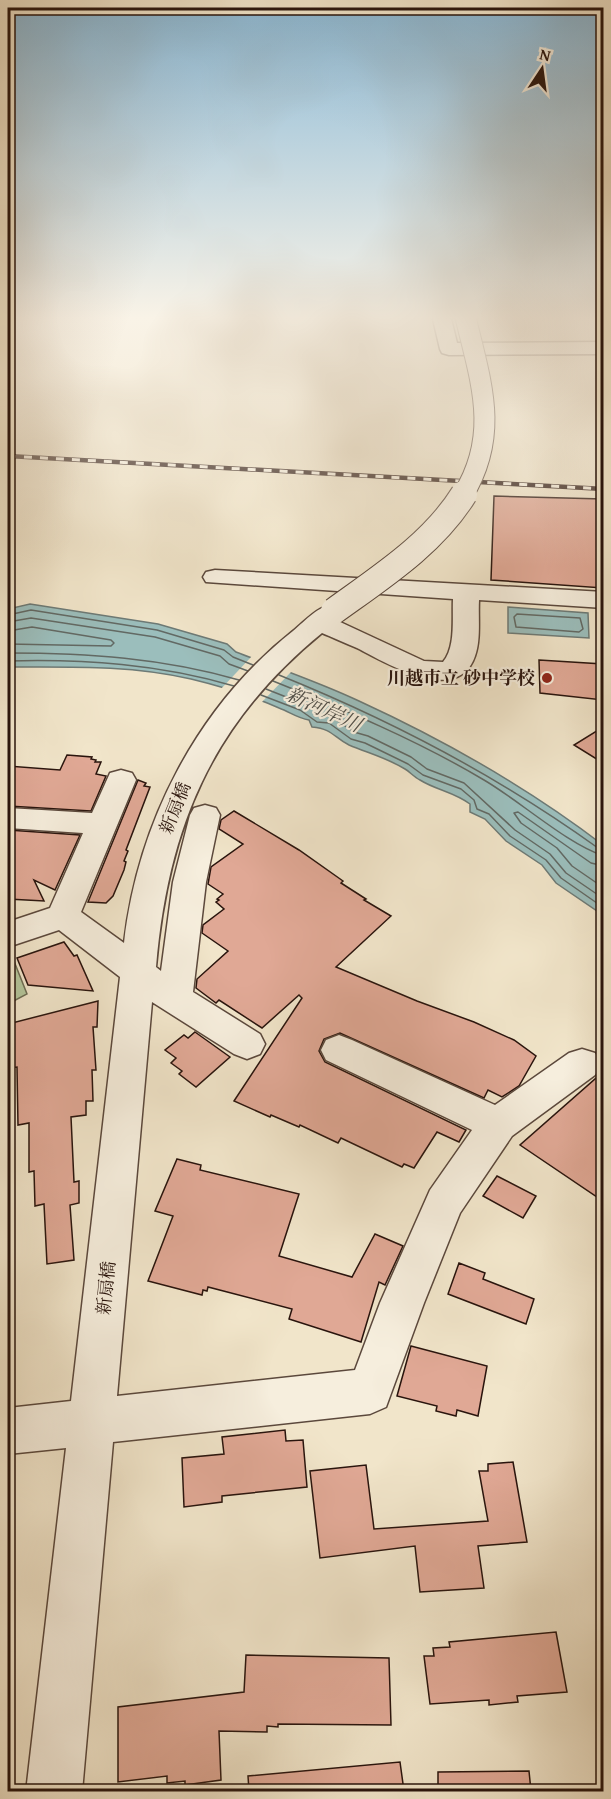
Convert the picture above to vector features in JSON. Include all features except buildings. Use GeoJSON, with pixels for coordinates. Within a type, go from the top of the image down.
{"type":"FeatureCollection","features":[{"type":"Feature","properties":{"kind":"street","name":"新扇橋"},"geometry":{"type":"LineString","coordinates":[[54,1791],[138,971],[149,889],[159,849],[177,798],[198,754],[246,690],[317,624],[386,572],[433,532],[458,505],[478,470],[485,444],[486,416],[482,399]]}},
{"type":"Feature","properties":{"kind":"street"},"geometry":{"type":"LineString","coordinates":[[214,577],[603,600]]}},
{"type":"Feature","properties":{"kind":"street"},"geometry":{"type":"LineString","coordinates":[[317,624],[366,643],[409,666],[440,670],[456,664],[462,657],[466,598],[469,591]]}},
{"type":"Feature","properties":{"kind":"street"},"geometry":{"type":"LineString","coordinates":[[8,935],[63,916],[121,780]]}},
{"type":"Feature","properties":{"kind":"street"},"geometry":{"type":"LineString","coordinates":[[175,998],[184,918],[196,843],[205,815]]}},
{"type":"Feature","properties":{"kind":"street"},"geometry":{"type":"LineString","coordinates":[[8,818],[103,824]]}},
{"type":"Feature","properties":{"kind":"street"},"geometry":{"type":"LineString","coordinates":[[63,916],[160,989],[247,1044]]}},
{"type":"Feature","properties":{"kind":"street"},"geometry":{"type":"LineString","coordinates":[[339,1050],[498,1124]]}},
{"type":"Feature","properties":{"kind":"street"},"geometry":{"type":"LineString","coordinates":[[8,1431],[370,1391],[402,1303],[444,1203],[498,1124],[582,1064]]}},
{"type":"Feature","properties":{"kind":"green space"},"geometry":{"type":"Polygon","coordinates":[[[8,946],[27,994],[8,1004],[8,946]]]}},
{"type":"Feature","properties":{"kind":"water","name":"新河岸川"},"geometry":{"type":"Polygon","coordinates":[[[30,604],[158,624],[227,644],[236,652],[313,681],[423,732],[515,784],[603,845],[603,915],[556,883],[542,865],[506,841],[485,819],[470,812],[470,804],[464,800],[426,783],[391,762],[349,745],[329,731],[312,727],[309,720],[236,692],[168,674],[100,668],[8,667],[8,609],[30,604]]]}},
{"type":"Feature","properties":{"kind":"water"},"geometry":{"type":"Polygon","coordinates":[[[508,607],[588,613],[589,638],[508,633],[508,607]]]}},
{"type":"Feature","properties":{"kind":"pier"},"geometry":{"type":"Polygon","coordinates":[[[253,655],[292,671],[260,704],[219,691],[253,655]]]}},
{"type":"Feature","properties":{"kind":"railway"},"geometry":{"type":"LineString","coordinates":[[8,456],[604,489]]}},
{"type":"Feature","properties":{"kind":"place","name":"川越市立 砂中学校"},"geometry":{"type":"Point","coordinates":[547,678]}}]}
